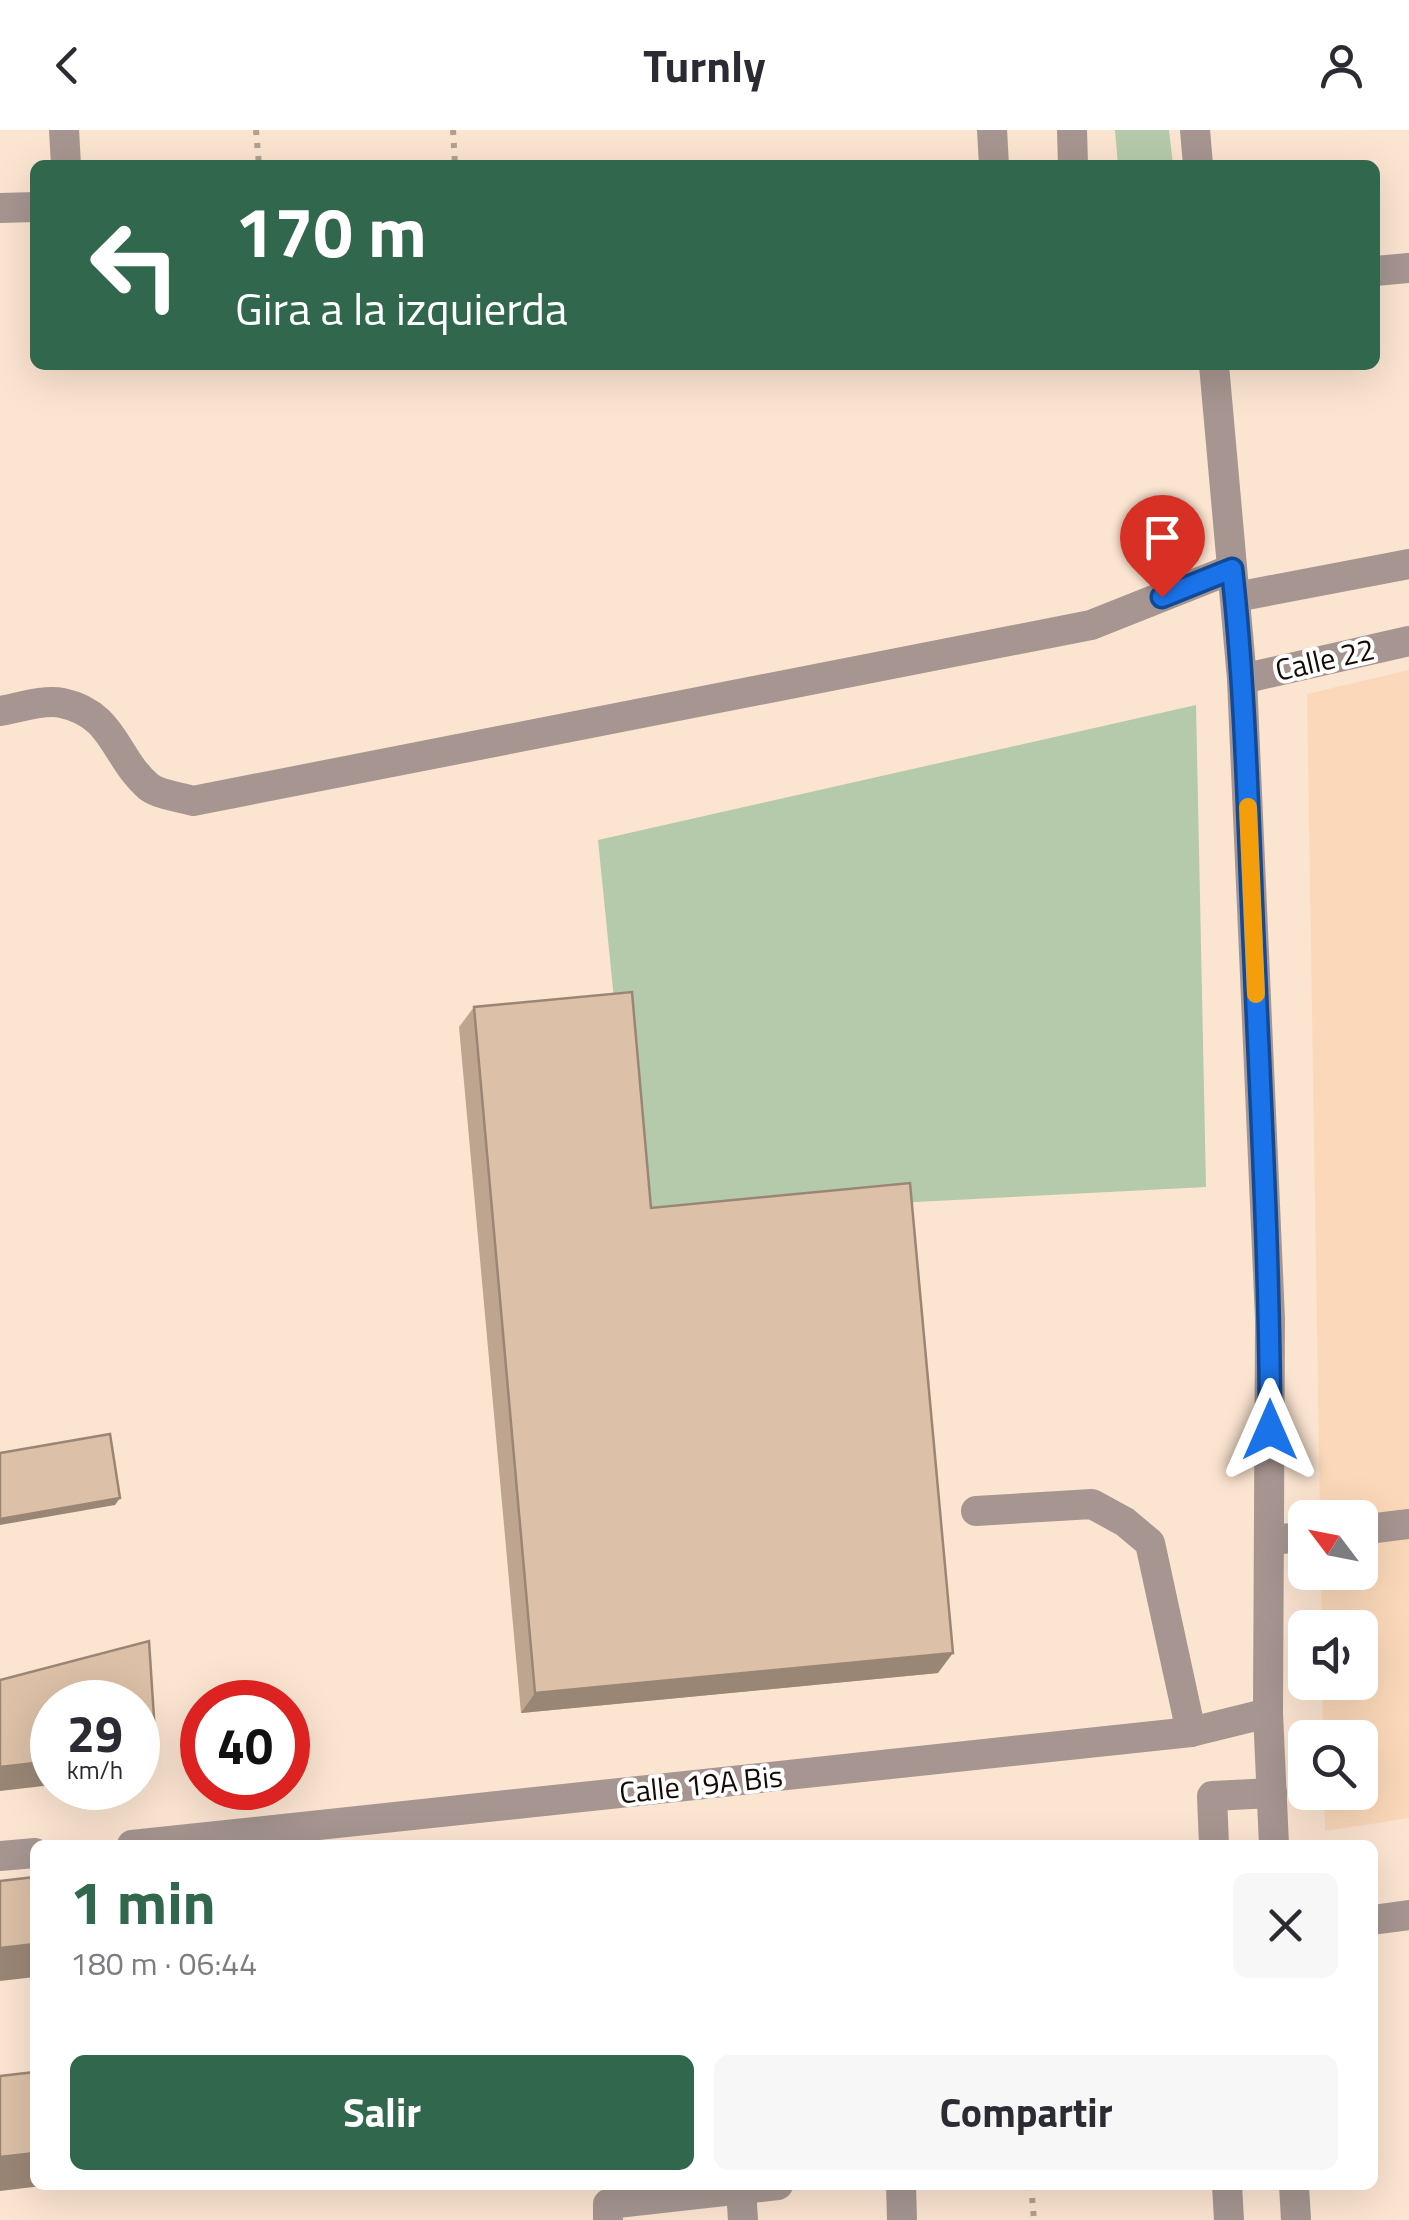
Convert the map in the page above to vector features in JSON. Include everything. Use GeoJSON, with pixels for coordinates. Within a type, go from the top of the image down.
{"type":"FeatureCollection","features":[{"type":"Feature","properties":{"kind":"street"},"geometry":{"type":"LineString","coordinates":[[64,130],[66,160]]}},
{"type":"Feature","properties":{"kind":"street"},"geometry":{"type":"LineString","coordinates":[[992,130],[994,160]]}},
{"type":"Feature","properties":{"kind":"street"},"geometry":{"type":"LineString","coordinates":[[1072,130],[1073,160]]}},
{"type":"Feature","properties":{"kind":"street"},"geometry":{"type":"LineString","coordinates":[[1195,130],[1198,160]]}},
{"type":"Feature","properties":{"kind":"street"},"geometry":{"type":"LineString","coordinates":[[0,208],[30,207]]}},
{"type":"Feature","properties":{"kind":"street"},"geometry":{"type":"LineString","coordinates":[[1380,271],[1409,268]]}},
{"type":"Feature","properties":{"kind":"street"},"geometry":{"type":"LineString","coordinates":[[1214,370],[1242,678],[1270,1319],[1268,1713],[1274,1840]]}},
{"type":"Feature","properties":{"kind":"street"},"geometry":{"type":"LineString","coordinates":[[0,711],[58,702],[90,713],[111,732],[152,790],[193,801],[1091,625],[1234,583],[1409,564]]}},
{"type":"Feature","properties":{"kind":"street","name":"Calle 22"},"geometry":{"type":"LineString","coordinates":[[1242,678],[1409,641]]}},
{"type":"Feature","properties":{"kind":"street"},"geometry":{"type":"LineString","coordinates":[[976,1510],[1092,1504],[1125,1522],[1150,1543],[1190,1732]]}},
{"type":"Feature","properties":{"kind":"street"},"geometry":{"type":"LineString","coordinates":[[1378,1528],[1409,1524]]}},
{"type":"Feature","properties":{"kind":"street"},"geometry":{"type":"LineString","coordinates":[[1269,1540],[1288,1538]]}},
{"type":"Feature","properties":{"kind":"street","name":"Calle 19A Bis"},"geometry":{"type":"LineString","coordinates":[[179,1840],[1190,1732],[1268,1713]]}},
{"type":"Feature","properties":{"kind":"street"},"geometry":{"type":"LineString","coordinates":[[1214,1840],[1212,1796],[1272,1794]]}},
{"type":"Feature","properties":{"kind":"street"},"geometry":{"type":"LineString","coordinates":[[0,1856],[30,1854]]}},
{"type":"Feature","properties":{"kind":"street"},"geometry":{"type":"LineString","coordinates":[[1378,1919],[1409,1915]]}},
{"type":"Feature","properties":{"kind":"street"},"geometry":{"type":"LineString","coordinates":[[608,2212],[734,2190]]}},
{"type":"Feature","properties":{"kind":"street"},"geometry":{"type":"LineString","coordinates":[[740,2190],[743,2220]]}},
{"type":"Feature","properties":{"kind":"street"},"geometry":{"type":"LineString","coordinates":[[900,2190],[902,2220]]}},
{"type":"Feature","properties":{"kind":"street"},"geometry":{"type":"LineString","coordinates":[[1227,2190],[1229,2220]]}},
{"type":"Feature","properties":{"kind":"street"},"geometry":{"type":"LineString","coordinates":[[1294,2190],[1296,2220]]}},
{"type":"Feature","properties":{"kind":"path"},"geometry":{"type":"LineString","coordinates":[[256,130],[258,160]]}},
{"type":"Feature","properties":{"kind":"path"},"geometry":{"type":"LineString","coordinates":[[453,130],[455,160]]}},
{"type":"Feature","properties":{"kind":"path"},"geometry":{"type":"LineString","coordinates":[[1031,2190],[1034,2220]]}},
{"type":"Feature","properties":{"kind":"shaded area"},"geometry":{"type":"Polygon","coordinates":[[[1409,670],[1409,1818],[1325,1831],[1324,1810],[1378,1810],[1378,1720],[1323,1720],[1322,1700],[1378,1700],[1378,1610],[1322,1610],[1321,1590],[1378,1590],[1378,1500],[1320,1500],[1307,694],[1409,670]]]}},
{"type":"Feature","properties":{"kind":"green space"},"geometry":{"type":"Polygon","coordinates":[[[1115,130],[1169,130],[1172,160],[1118,160],[1115,130]]]}},
{"type":"Feature","properties":{"kind":"green space"},"geometry":{"type":"Polygon","coordinates":[[[1196,705],[1206,1187],[896,1203],[637,1228],[598,840],[1196,705]]]}},
{"type":"Feature","properties":{"kind":"building"},"geometry":{"type":"Polygon","coordinates":[[[632,992],[651,1208],[910,1183],[953,1653],[535,1693],[474,1007],[632,992]]]}},
{"type":"Feature","properties":{"kind":"building"},"geometry":{"type":"Polygon","coordinates":[[[110,1434],[120,1498],[0,1519],[0,1453],[110,1434]]]}},
{"type":"Feature","properties":{"kind":"building"},"geometry":{"type":"Polygon","coordinates":[[[149,1641],[152,1680],[30,1680],[30,1764],[0,1767],[0,1680],[149,1641]]]}},
{"type":"Feature","properties":{"kind":"building"},"geometry":{"type":"Polygon","coordinates":[[[30,1878],[30,1945],[0,1948],[0,1881],[30,1878]]]}},
{"type":"Feature","properties":{"kind":"building"},"geometry":{"type":"Polygon","coordinates":[[[30,2073],[30,2154],[0,2157],[0,2076],[30,2073]]]}},
{"type":"Feature","properties":{"kind":"slow traffic"},"geometry":{"type":"LineString","coordinates":[[1248,807],[1256,994]]}},
{"type":"Feature","properties":{"kind":"route"},"geometry":{"type":"LineString","coordinates":[[1162,597],[1232,569],[1242,678],[1270,1319],[1270,1430]]}}]}
